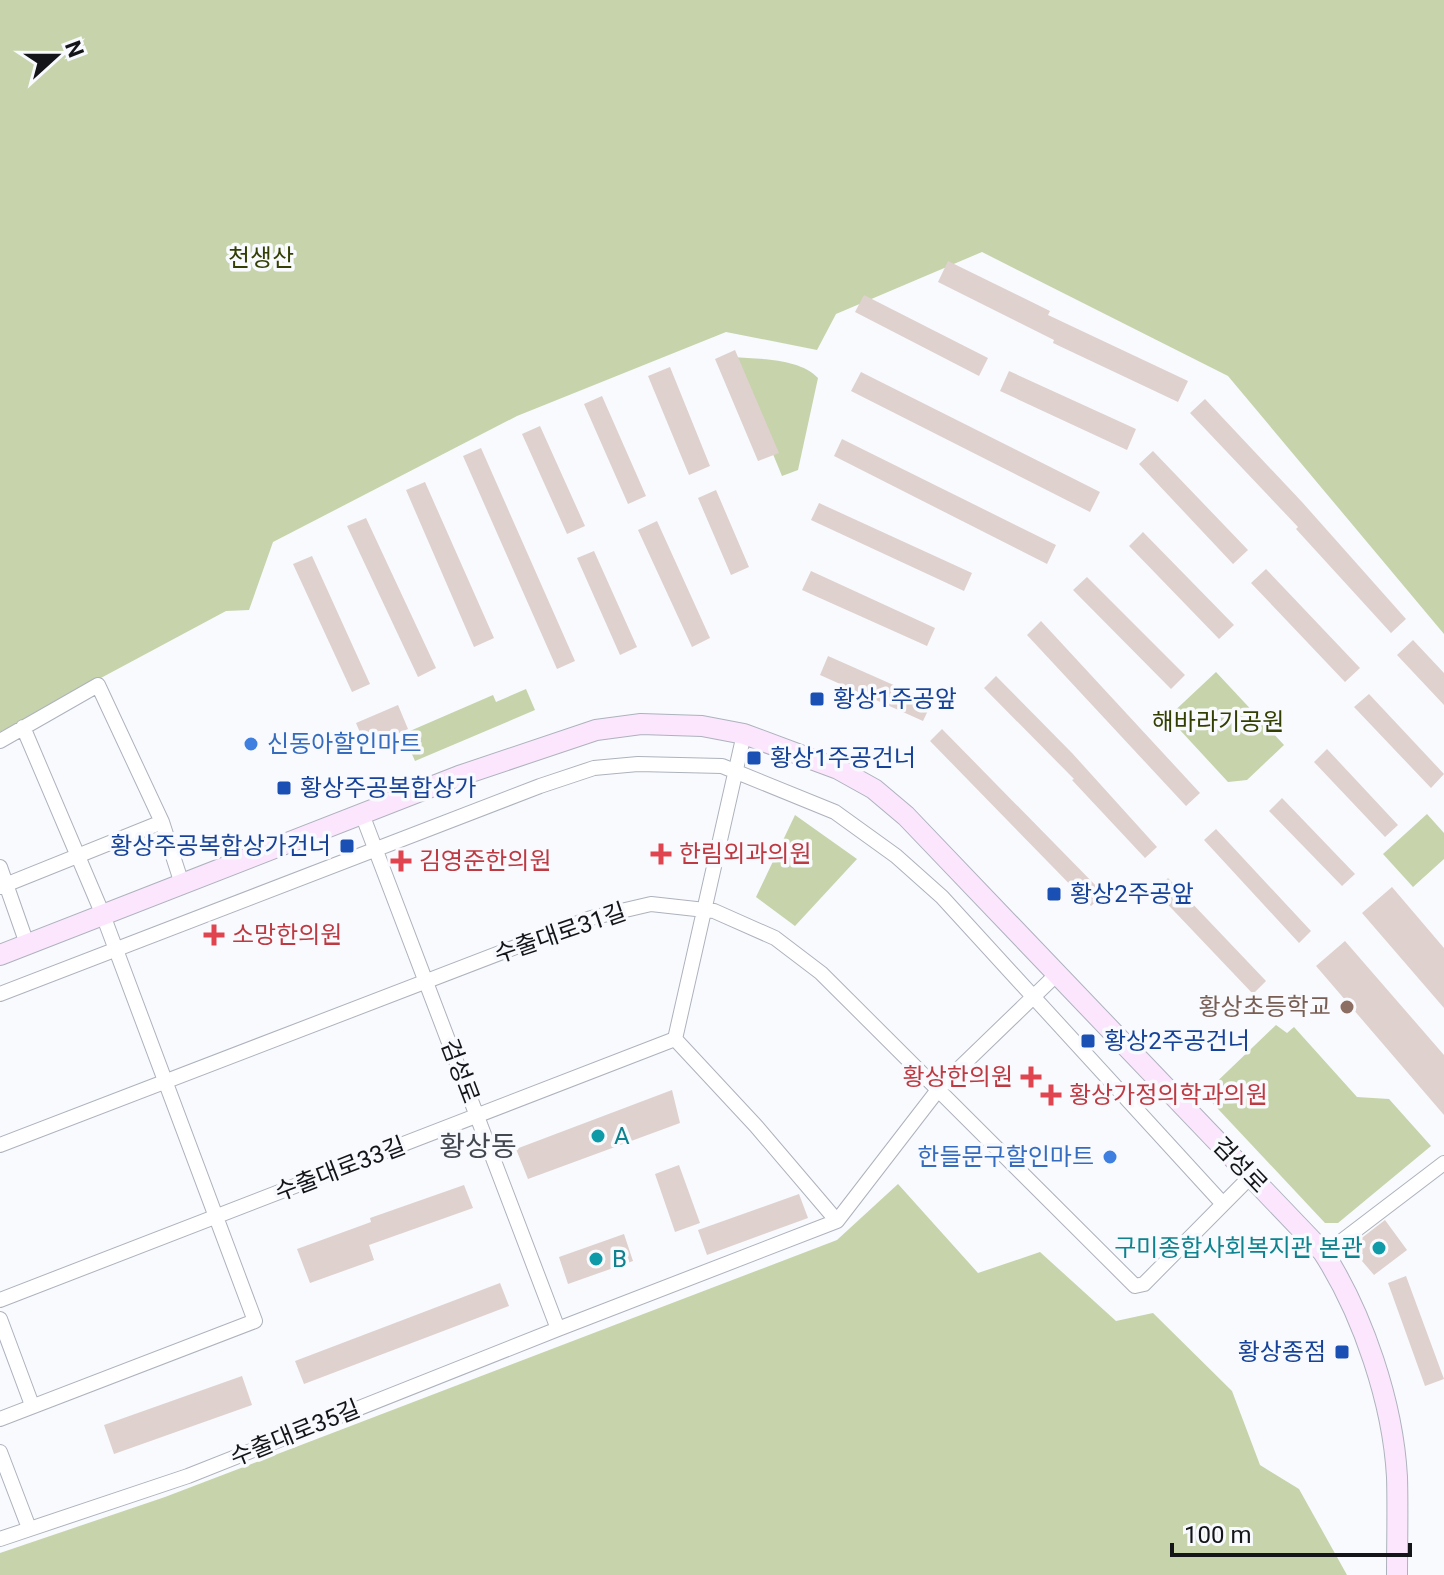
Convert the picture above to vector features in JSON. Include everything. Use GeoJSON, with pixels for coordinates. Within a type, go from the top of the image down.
{"type":"FeatureCollection","features":[{"type":"Feature","properties":{"kind":"street"},"geometry":{"type":"LineString","coordinates":[[0,741],[98,685],[162,822],[182,884]]}},
{"type":"Feature","properties":{"kind":"street","name":"검성로"},"geometry":{"type":"LineString","coordinates":[[0,955],[459,776],[596,730],[641,724],[702,726],[744,734],[838,769],[874,789],[906,816],[1323,1252],[1339,1276],[1374,1359],[1397,1476],[1397,1575]]}},
{"type":"Feature","properties":{"kind":"street"},"geometry":{"type":"LineString","coordinates":[[0,1419],[255,1321],[103,915],[23,727]]}},
{"type":"Feature","properties":{"kind":"street"},"geometry":{"type":"LineString","coordinates":[[744,734],[675,1039],[756,1126],[837,1221],[938,1089],[1058,973]]}},
{"type":"Feature","properties":{"kind":"street"},"geometry":{"type":"LineString","coordinates":[[0,994],[594,768],[691,763],[722,766],[835,812],[896,856],[942,897],[1223,1204]]}},
{"type":"Feature","properties":{"kind":"street","name":"검성로"},"geometry":{"type":"LineString","coordinates":[[362,814],[558,1329]]}},
{"type":"Feature","properties":{"kind":"street"},"geometry":{"type":"LineString","coordinates":[[4,886],[162,822]]}},
{"type":"Feature","properties":{"kind":"street"},"geometry":{"type":"LineString","coordinates":[[0,867],[4,886],[27,944]]}},
{"type":"Feature","properties":{"kind":"street","name":"수출대로31길"},"geometry":{"type":"LineString","coordinates":[[0,1145],[591,918],[651,904],[714,911],[775,938],[821,973],[1135,1286],[1144,1284],[1251,1176]]}},
{"type":"Feature","properties":{"kind":"street","name":"수출대로33길"},"geometry":{"type":"LineString","coordinates":[[0,1300],[675,1039]]}},
{"type":"Feature","properties":{"kind":"street"},"geometry":{"type":"LineString","coordinates":[[1323,1252],[1444,1163]]}},
{"type":"Feature","properties":{"kind":"street","name":"수출대로35길"},"geometry":{"type":"LineString","coordinates":[[0,1539],[188,1476],[837,1221]]}},
{"type":"Feature","properties":{"kind":"street"},"geometry":{"type":"LineString","coordinates":[[0,1319],[32,1405]]}},
{"type":"Feature","properties":{"kind":"street"},"geometry":{"type":"LineString","coordinates":[[0,1452],[29,1528]]}},
{"type":"Feature","properties":{"kind":"green space","name":"천생산"},"geometry":{"type":"Polygon","coordinates":[[[0,0],[1444,0],[1444,634],[1228,376],[982,252],[836,314],[817,350],[726,332],[517,416],[273,542],[249,610],[226,611],[0,732],[0,0]]]}},
{"type":"Feature","properties":{"kind":"green space"},"geometry":{"type":"Polygon","coordinates":[[[733,357],[790,363],[818,378],[798,470],[782,476],[733,357]]]}},
{"type":"Feature","properties":{"kind":"green space","name":"해바라기공원"},"geometry":{"type":"Polygon","coordinates":[[[1216,672],[1284,745],[1247,780],[1228,782],[1168,717],[1216,672]]]}},
{"type":"Feature","properties":{"kind":"green space"},"geometry":{"type":"Polygon","coordinates":[[[526,689],[535,710],[415,761],[403,734],[493,695],[496,702],[526,689]]]}},
{"type":"Feature","properties":{"kind":"green space"},"geometry":{"type":"Polygon","coordinates":[[[1427,814],[1444,833],[1444,859],[1413,887],[1383,854],[1427,814]]]}},
{"type":"Feature","properties":{"kind":"green space"},"geometry":{"type":"Polygon","coordinates":[[[795,815],[857,859],[795,926],[756,897],[795,815]]]}},
{"type":"Feature","properties":{"kind":"green space"},"geometry":{"type":"Polygon","coordinates":[[[1276,1025],[1287,1033],[1294,1027],[1357,1097],[1389,1099],[1431,1146],[1338,1223],[1325,1223],[1204,1094],[1276,1025]]]}},
{"type":"Feature","properties":{"kind":"green space"},"geometry":{"type":"Polygon","coordinates":[[[898,1184],[978,1273],[1040,1252],[1116,1321],[1153,1313],[1232,1391],[1260,1465],[1299,1489],[1347,1575],[0,1575],[0,1553],[165,1497],[837,1240],[898,1184]]]}},
{"type":"Feature","properties":{"kind":"building"},"geometry":{"type":"Polygon","coordinates":[[[948,261],[1050,311],[1048,315],[1188,381],[1178,402],[1053,343],[1054,340],[938,282],[948,261]]]}},
{"type":"Feature","properties":{"kind":"building"},"geometry":{"type":"Polygon","coordinates":[[[864,295],[988,358],[979,376],[855,312],[864,295]]]}},
{"type":"Feature","properties":{"kind":"building"},"geometry":{"type":"Polygon","coordinates":[[[735,350],[779,453],[758,461],[715,359],[735,350]]]}},
{"type":"Feature","properties":{"kind":"building"},"geometry":{"type":"Polygon","coordinates":[[[670,367],[710,466],[689,475],[648,376],[670,367]]]}},
{"type":"Feature","properties":{"kind":"building"},"geometry":{"type":"Polygon","coordinates":[[[1009,371],[1136,429],[1127,450],[1000,391],[1009,371]]]}},
{"type":"Feature","properties":{"kind":"building"},"geometry":{"type":"Polygon","coordinates":[[[861,372],[1100,492],[1090,512],[851,391],[861,372]]]}},
{"type":"Feature","properties":{"kind":"building"},"geometry":{"type":"Polygon","coordinates":[[[602,396],[646,496],[628,504],[584,404],[602,396]]]}},
{"type":"Feature","properties":{"kind":"building"},"geometry":{"type":"Polygon","coordinates":[[[1205,399],[1406,619],[1391,633],[1296,529],[1298,527],[1190,413],[1205,399]]]}},
{"type":"Feature","properties":{"kind":"building"},"geometry":{"type":"Polygon","coordinates":[[[540,426],[585,526],[567,534],[522,434],[540,426]]]}},
{"type":"Feature","properties":{"kind":"building"},"geometry":{"type":"Polygon","coordinates":[[[842,439],[1056,545],[1047,564],[834,456],[842,439]]]}},
{"type":"Feature","properties":{"kind":"building"},"geometry":{"type":"Polygon","coordinates":[[[481,448],[575,661],[557,669],[463,456],[481,448]]]}},
{"type":"Feature","properties":{"kind":"building"},"geometry":{"type":"Polygon","coordinates":[[[1153,451],[1248,550],[1233,564],[1139,464],[1153,451]]]}},
{"type":"Feature","properties":{"kind":"building"},"geometry":{"type":"Polygon","coordinates":[[[425,482],[494,638],[474,647],[406,490],[425,482]]]}},
{"type":"Feature","properties":{"kind":"building"},"geometry":{"type":"Polygon","coordinates":[[[716,490],[749,567],[731,575],[698,498],[716,490]]]}},
{"type":"Feature","properties":{"kind":"building"},"geometry":{"type":"Polygon","coordinates":[[[819,503],[972,573],[964,591],[811,520],[819,503]]]}},
{"type":"Feature","properties":{"kind":"building"},"geometry":{"type":"Polygon","coordinates":[[[366,518],[436,668],[418,677],[347,526],[366,518]]]}},
{"type":"Feature","properties":{"kind":"building"},"geometry":{"type":"Polygon","coordinates":[[[657,521],[710,638],[692,647],[638,530],[657,521]]]}},
{"type":"Feature","properties":{"kind":"building"},"geometry":{"type":"Polygon","coordinates":[[[1143,532],[1234,625],[1219,639],[1129,546],[1143,532]]]}},
{"type":"Feature","properties":{"kind":"building"},"geometry":{"type":"Polygon","coordinates":[[[594,551],[637,647],[620,655],[577,558],[594,551]]]}},
{"type":"Feature","properties":{"kind":"building"},"geometry":{"type":"Polygon","coordinates":[[[312,556],[370,684],[352,692],[293,564],[312,556]]]}},
{"type":"Feature","properties":{"kind":"building"},"geometry":{"type":"Polygon","coordinates":[[[1266,569],[1360,668],[1345,682],[1251,583],[1266,569]]]}},
{"type":"Feature","properties":{"kind":"building"},"geometry":{"type":"Polygon","coordinates":[[[811,571],[935,628],[927,646],[802,590],[811,571]]]}},
{"type":"Feature","properties":{"kind":"building"},"geometry":{"type":"Polygon","coordinates":[[[1087,577],[1185,675],[1171,689],[1073,590],[1087,577]]]}},
{"type":"Feature","properties":{"kind":"building"},"geometry":{"type":"Polygon","coordinates":[[[1041,621],[1200,793],[1186,806],[1027,635],[1041,621]]]}},
{"type":"Feature","properties":{"kind":"building"},"geometry":{"type":"Polygon","coordinates":[[[1413,640],[1444,673],[1444,705],[1397,655],[1413,640]]]}},
{"type":"Feature","properties":{"kind":"building"},"geometry":{"type":"Polygon","coordinates":[[[828,656],[932,702],[923,721],[820,675],[828,656]]]}},
{"type":"Feature","properties":{"kind":"building"},"geometry":{"type":"Polygon","coordinates":[[[996,676],[1072,753],[1157,847],[1145,858],[1074,779],[984,688],[996,676]]]}},
{"type":"Feature","properties":{"kind":"building"},"geometry":{"type":"Polygon","coordinates":[[[1369,694],[1444,774],[1431,788],[1354,707],[1369,694]]]}},
{"type":"Feature","properties":{"kind":"building"},"geometry":{"type":"Polygon","coordinates":[[[398,705],[408,729],[366,747],[356,723],[398,705]]]}},
{"type":"Feature","properties":{"kind":"building"},"geometry":{"type":"Polygon","coordinates":[[[942,729],[1104,894],[1091,906],[930,741],[942,729]]]}},
{"type":"Feature","properties":{"kind":"building"},"geometry":{"type":"Polygon","coordinates":[[[1327,749],[1398,825],[1385,837],[1314,762],[1327,749]]]}},
{"type":"Feature","properties":{"kind":"building"},"geometry":{"type":"Polygon","coordinates":[[[1282,798],[1355,874],[1342,886],[1269,811],[1282,798]]]}},
{"type":"Feature","properties":{"kind":"building"},"geometry":{"type":"Polygon","coordinates":[[[1216,829],[1311,931],[1299,943],[1204,840],[1216,829]]]}},
{"type":"Feature","properties":{"kind":"building"},"geometry":{"type":"Polygon","coordinates":[[[1168,878],[1266,981],[1253,994],[1155,891],[1168,878]]]}},
{"type":"Feature","properties":{"kind":"building"},"geometry":{"type":"Polygon","coordinates":[[[1392,887],[1444,948],[1444,1008],[1362,913],[1392,887]]]}},
{"type":"Feature","properties":{"kind":"building"},"geometry":{"type":"Polygon","coordinates":[[[1345,941],[1444,1055],[1444,1115],[1316,966],[1345,941]]]}},
{"type":"Feature","properties":{"kind":"building","name":"A"},"geometry":{"type":"Polygon","coordinates":[[[672,1090],[680,1123],[528,1179],[516,1149],[672,1090]]]}},
{"type":"Feature","properties":{"kind":"building"},"geometry":{"type":"Polygon","coordinates":[[[679,1165],[700,1223],[675,1232],[655,1174],[679,1165]]]}},
{"type":"Feature","properties":{"kind":"building"},"geometry":{"type":"Polygon","coordinates":[[[464,1185],[473,1208],[369,1245],[374,1260],[310,1283],[297,1249],[371,1222],[370,1218],[464,1185]]]}},
{"type":"Feature","properties":{"kind":"building"},"geometry":{"type":"Polygon","coordinates":[[[799,1194],[808,1218],[707,1255],[698,1230],[799,1194]]]}},
{"type":"Feature","properties":{"kind":"building","name":"구미종합사회복지관 본관"},"geometry":{"type":"Polygon","coordinates":[[[1385,1220],[1407,1250],[1374,1275],[1350,1247],[1385,1220]]]}},
{"type":"Feature","properties":{"kind":"building","name":"B"},"geometry":{"type":"Polygon","coordinates":[[[624,1234],[633,1261],[568,1284],[559,1257],[624,1234]]]}},
{"type":"Feature","properties":{"kind":"building"},"geometry":{"type":"Polygon","coordinates":[[[1406,1276],[1444,1379],[1425,1386],[1388,1283],[1406,1276]]]}},
{"type":"Feature","properties":{"kind":"building"},"geometry":{"type":"Polygon","coordinates":[[[500,1283],[509,1306],[304,1384],[295,1361],[500,1283]]]}},
{"type":"Feature","properties":{"kind":"building"},"geometry":{"type":"Polygon","coordinates":[[[242,1376],[252,1405],[114,1454],[104,1425],[242,1376]]]}},
{"type":"Feature","properties":{"kind":"place","name":"황상1주공앞"},"geometry":{"type":"Point","coordinates":[817,699]}},
{"type":"Feature","properties":{"kind":"place","name":"신동아할인마트"},"geometry":{"type":"Point","coordinates":[251,744]}},
{"type":"Feature","properties":{"kind":"place","name":"황상1주공건너"},"geometry":{"type":"Point","coordinates":[754,758]}},
{"type":"Feature","properties":{"kind":"place","name":"황상주공복합상가"},"geometry":{"type":"Point","coordinates":[284,788]}},
{"type":"Feature","properties":{"kind":"place","name":"황상주공복합상가건너"},"geometry":{"type":"Point","coordinates":[347,846]}},
{"type":"Feature","properties":{"kind":"place","name":"한림외과의원"},"geometry":{"type":"Point","coordinates":[661,854]}},
{"type":"Feature","properties":{"kind":"place","name":"김영준한의원"},"geometry":{"type":"Point","coordinates":[401,861]}},
{"type":"Feature","properties":{"kind":"place","name":"황상2주공앞"},"geometry":{"type":"Point","coordinates":[1054,894]}},
{"type":"Feature","properties":{"kind":"place","name":"소망한의원"},"geometry":{"type":"Point","coordinates":[214,935]}},
{"type":"Feature","properties":{"kind":"place","name":"황상초등학교"},"geometry":{"type":"Point","coordinates":[1347,1007]}},
{"type":"Feature","properties":{"kind":"place","name":"황상2주공건너"},"geometry":{"type":"Point","coordinates":[1088,1041]}},
{"type":"Feature","properties":{"kind":"place","name":"황상한의원"},"geometry":{"type":"Point","coordinates":[1031,1077]}},
{"type":"Feature","properties":{"kind":"place","name":"황상가정의학과의원"},"geometry":{"type":"Point","coordinates":[1051,1095]}},
{"type":"Feature","properties":{"kind":"place","name":"A"},"geometry":{"type":"Point","coordinates":[598,1136]}},
{"type":"Feature","properties":{"kind":"place","name":"한들문구할인마트"},"geometry":{"type":"Point","coordinates":[1110,1157]}},
{"type":"Feature","properties":{"kind":"place","name":"구미종합사회복지관 본관"},"geometry":{"type":"Point","coordinates":[1379,1248]}},
{"type":"Feature","properties":{"kind":"place","name":"B"},"geometry":{"type":"Point","coordinates":[596,1259]}},
{"type":"Feature","properties":{"kind":"place","name":"황상종점"},"geometry":{"type":"Point","coordinates":[1342,1352]}},
{"type":"Feature","properties":{"kind":"district","name":"황상동"},"geometry":{"type":"Point","coordinates":[478,1146]}}]}
